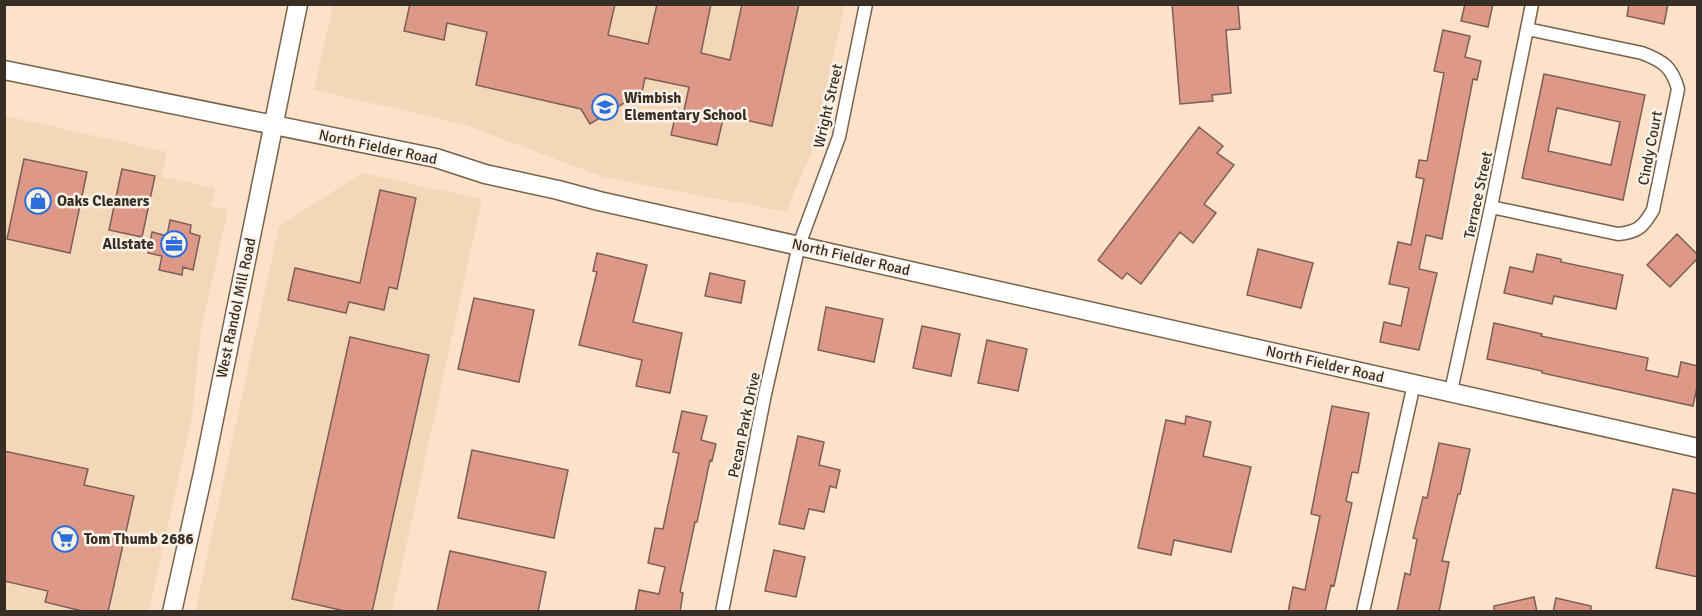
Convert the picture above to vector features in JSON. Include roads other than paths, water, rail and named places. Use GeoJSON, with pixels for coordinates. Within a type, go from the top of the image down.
{"type":"FeatureCollection","features":[{"type":"Feature","properties":{"kind":"main road","name":"West Randol Mill Road"},"geometry":{"type":"LineString","coordinates":[[172,612],[203,473],[297,4]]}},
{"type":"Feature","properties":{"kind":"main road","name":"North Fielder Road"},"geometry":{"type":"LineString","coordinates":[[4,70],[436,158],[515,182],[1698,448]]}},
{"type":"Feature","properties":{"kind":"street","name":"Wright Street"},"geometry":{"type":"LineString","coordinates":[[800,245],[839,136],[866,4]]}},
{"type":"Feature","properties":{"kind":"street","name":"Terrace Street"},"geometry":{"type":"LineString","coordinates":[[1451,391],[1532,4]]}},
{"type":"Feature","properties":{"kind":"street","name":"Cindy Court"},"geometry":{"type":"LineString","coordinates":[[1491,207],[1618,234],[1633,232],[1645,223],[1653,210],[1662,166],[1677,88],[1675,77],[1669,68],[1657,58],[1642,53],[1527,29]]}},
{"type":"Feature","properties":{"kind":"street","name":"Pecan Park Drive"},"geometry":{"type":"LineString","coordinates":[[722,612],[765,394],[800,245]]}},
{"type":"Feature","properties":{"kind":"street"},"geometry":{"type":"LineString","coordinates":[[1363,612],[1414,384]]}},
{"type":"Feature","properties":{"kind":"place","name":"Wimbish Elementary School"},"geometry":{"type":"Point","coordinates":[605,107]}},
{"type":"Feature","properties":{"kind":"place","name":"Oaks Cleaners"},"geometry":{"type":"Point","coordinates":[38,201]}},
{"type":"Feature","properties":{"kind":"place","name":"Allstate"},"geometry":{"type":"Point","coordinates":[174,244]}},
{"type":"Feature","properties":{"kind":"place","name":"Tom Thumb 2686"},"geometry":{"type":"Point","coordinates":[65,539]}}]}
